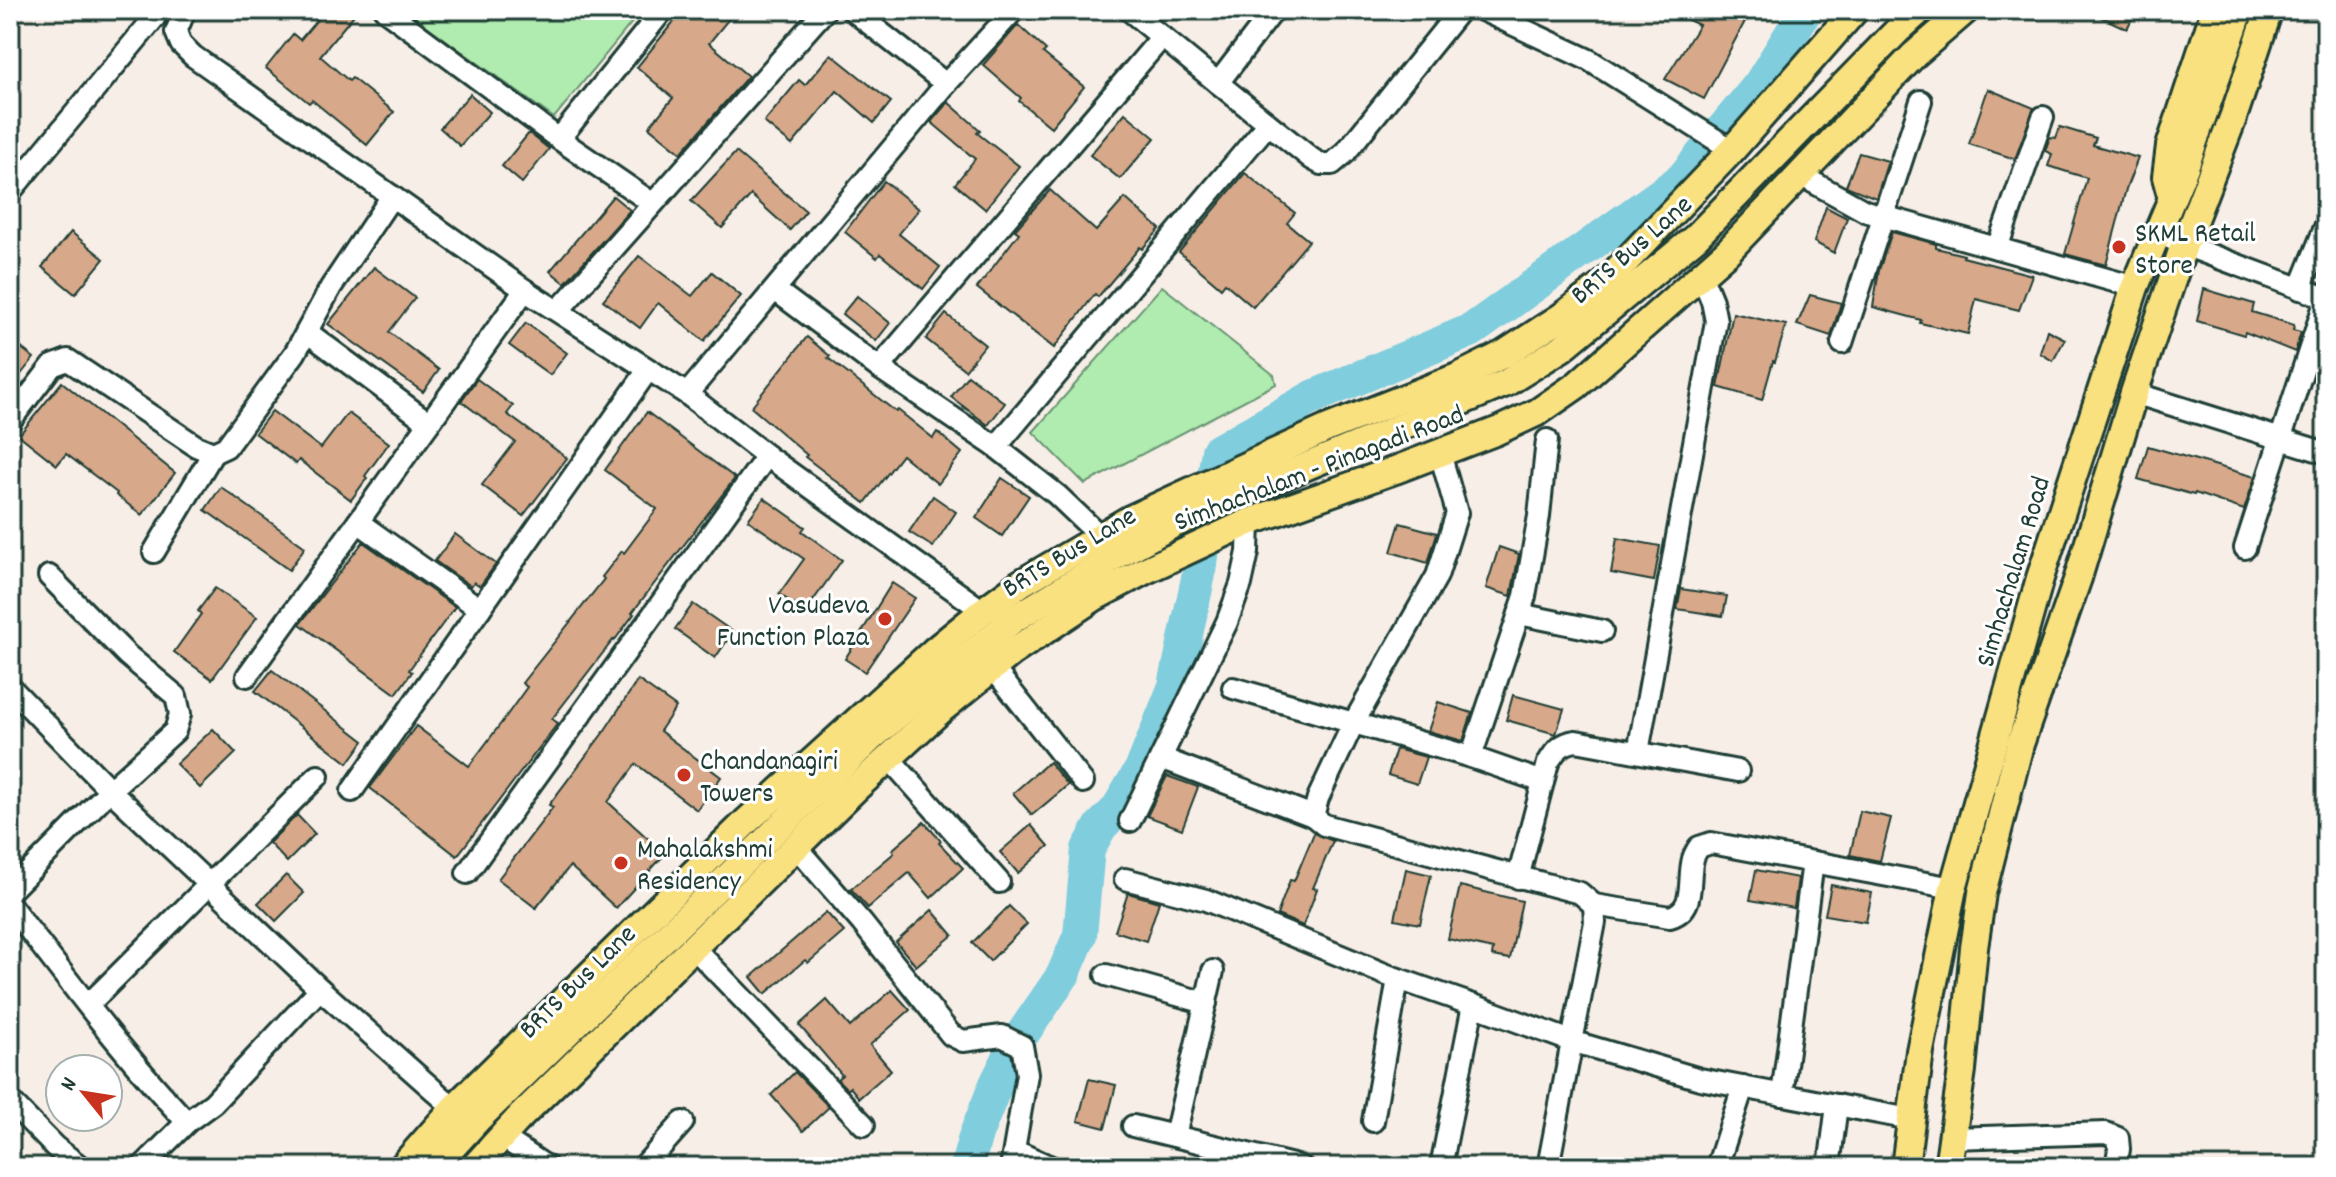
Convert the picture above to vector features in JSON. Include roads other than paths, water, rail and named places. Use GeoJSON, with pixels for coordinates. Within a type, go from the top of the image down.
{"type":"FeatureCollection","features":[{"type":"Feature","properties":{"kind":"main road","name":"Simhachalam - Pinagadi Road"},"geometry":{"type":"LineString","coordinates":[[402,1167],[454,1108],[748,820],[934,651],[983,611],[1021,583],[1100,536],[1195,487],[1328,428],[1460,376],[1504,354],[1561,317],[1604,284],[1732,149],[1855,10]]}},
{"type":"Feature","properties":{"kind":"main road","name":"BRTS Bus Lane"},"geometry":{"type":"LineString","coordinates":[[434,1167],[478,1119],[778,827],[926,690],[1014,619],[1170,526],[1506,383],[1562,348],[1696,237],[1920,10]]}},
{"type":"Feature","properties":{"kind":"main road","name":"Simhachalam - Pinagadi Road"},"geometry":{"type":"LineString","coordinates":[[474,1167],[796,847],[942,709],[1011,653],[1095,597],[1249,522],[1440,453],[1538,412],[1577,385],[1727,252],[1914,55],[1966,10]]}},
{"type":"Feature","properties":{"kind":"main road"},"geometry":{"type":"LineString","coordinates":[[2173,199],[2166,177],[2170,146],[2215,10]]}},
{"type":"Feature","properties":{"kind":"main road","name":"Simhachalam Road"},"geometry":{"type":"LineString","coordinates":[[1905,1167],[1920,1051],[1953,888],[2040,578],[2135,287],[2173,199],[2240,10]]}},
{"type":"Feature","properties":{"kind":"main road"},"geometry":{"type":"LineString","coordinates":[[1948,1167],[1982,893],[2020,744],[2078,578],[2134,393],[2184,245],[2233,118],[2269,10]]}},
{"type":"Feature","properties":{"kind":"main road"},"geometry":{"type":"LineString","coordinates":[[1953,888],[1982,893]]}},
{"type":"Feature","properties":{"kind":"street"},"geometry":{"type":"LineString","coordinates":[[176,32],[185,10]]}},
{"type":"Feature","properties":{"kind":"street"},"geometry":{"type":"LineString","coordinates":[[559,139],[663,10]]}},
{"type":"Feature","properties":{"kind":"street"},"geometry":{"type":"LineString","coordinates":[[558,311],[825,10]]}},
{"type":"Feature","properties":{"kind":"street"},"geometry":{"type":"LineString","coordinates":[[852,10],[946,84]]}},
{"type":"Feature","properties":{"kind":"street"},"geometry":{"type":"LineString","coordinates":[[687,394],[946,84],[1014,10]]}},
{"type":"Feature","properties":{"kind":"street"},"geometry":{"type":"LineString","coordinates":[[1129,10],[1321,164],[1332,164],[1345,153],[1460,10]]}},
{"type":"Feature","properties":{"kind":"street"},"geometry":{"type":"LineString","coordinates":[[1218,83],[1274,10]]}},
{"type":"Feature","properties":{"kind":"street"},"geometry":{"type":"LineString","coordinates":[[1482,10],[1589,60],[1732,149]]}},
{"type":"Feature","properties":{"kind":"street"},"geometry":{"type":"LineString","coordinates":[[393,12],[559,139],[652,203]]}},
{"type":"Feature","properties":{"kind":"street"},"geometry":{"type":"LineString","coordinates":[[10,192],[151,13],[176,32],[181,44],[193,56],[525,290],[687,394],[767,456],[983,611]]}},
{"type":"Feature","properties":{"kind":"street"},"geometry":{"type":"LineString","coordinates":[[879,368],[1162,37]]}},
{"type":"Feature","properties":{"kind":"street"},"geometry":{"type":"LineString","coordinates":[[1842,343],[1921,101]]}},
{"type":"Feature","properties":{"kind":"street"},"geometry":{"type":"LineString","coordinates":[[1997,248],[2043,117]]}},
{"type":"Feature","properties":{"kind":"street"},"geometry":{"type":"LineString","coordinates":[[996,447],[1268,124]]}},
{"type":"Feature","properties":{"kind":"street"},"geometry":{"type":"LineString","coordinates":[[1800,175],[1865,211],[2135,287]]}},
{"type":"Feature","properties":{"kind":"street"},"geometry":{"type":"LineString","coordinates":[[154,552],[213,453],[226,447],[295,353],[331,287],[392,196]]}},
{"type":"Feature","properties":{"kind":"street"},"geometry":{"type":"LineString","coordinates":[[2300,289],[2326,225]]}},
{"type":"Feature","properties":{"kind":"street"},"geometry":{"type":"LineString","coordinates":[[2159,233],[2326,299],[2245,548]]}},
{"type":"Feature","properties":{"kind":"street"},"geometry":{"type":"LineString","coordinates":[[1638,752],[1716,321],[1701,274]]}},
{"type":"Feature","properties":{"kind":"street"},"geometry":{"type":"LineString","coordinates":[[247,676],[525,290]]}},
{"type":"Feature","properties":{"kind":"street"},"geometry":{"type":"LineString","coordinates":[[775,290],[879,368],[996,447],[1057,495],[1100,536]]}},
{"type":"Feature","properties":{"kind":"street"},"geometry":{"type":"LineString","coordinates":[[307,332],[429,423]]}},
{"type":"Feature","properties":{"kind":"street"},"geometry":{"type":"LineString","coordinates":[[10,421],[52,366],[68,360],[196,446],[213,453]]}},
{"type":"Feature","properties":{"kind":"street"},"geometry":{"type":"LineString","coordinates":[[352,791],[648,370]]}},
{"type":"Feature","properties":{"kind":"street"},"geometry":{"type":"LineString","coordinates":[[2134,393],[2326,453]]}},
{"type":"Feature","properties":{"kind":"street"},"geometry":{"type":"LineString","coordinates":[[1471,757],[1525,596],[1539,516],[1547,440]]}},
{"type":"Feature","properties":{"kind":"street"},"geometry":{"type":"LineString","coordinates":[[1313,816],[1318,798],[1353,724],[1437,576],[1446,551],[1457,513],[1440,453]]}},
{"type":"Feature","properties":{"kind":"street"},"geometry":{"type":"LineString","coordinates":[[467,873],[767,456]]}},
{"type":"Feature","properties":{"kind":"street"},"geometry":{"type":"LineString","coordinates":[[358,522],[480,609]]}},
{"type":"Feature","properties":{"kind":"street"},"geometry":{"type":"LineString","coordinates":[[1130,821],[1227,622],[1241,584],[1248,552],[1249,522]]}},
{"type":"Feature","properties":{"kind":"street"},"geometry":{"type":"LineString","coordinates":[[14,880],[175,731],[180,714],[176,696],[127,655],[49,576]]}},
{"type":"Feature","properties":{"kind":"street"},"geometry":{"type":"LineString","coordinates":[[1519,614],[1602,631]]}},
{"type":"Feature","properties":{"kind":"street"},"geometry":{"type":"LineString","coordinates":[[993,668],[1083,782]]}},
{"type":"Feature","properties":{"kind":"street"},"geometry":{"type":"LineString","coordinates":[[10,687],[110,790],[210,885],[320,989],[454,1108]]}},
{"type":"Feature","properties":{"kind":"street"},"geometry":{"type":"LineString","coordinates":[[1233,688],[1471,757],[1543,782]]}},
{"type":"Feature","properties":{"kind":"street"},"geometry":{"type":"LineString","coordinates":[[1518,878],[1548,763],[1555,751],[1566,743],[1576,741],[1738,771]]}},
{"type":"Feature","properties":{"kind":"street"},"geometry":{"type":"LineString","coordinates":[[889,758],[999,882]]}},
{"type":"Feature","properties":{"kind":"street"},"geometry":{"type":"LineString","coordinates":[[1161,758],[1313,816],[1324,825],[1580,893],[1594,905],[1670,917],[1679,914],[1689,896],[1693,858],[1699,847],[1711,843],[1953,888]]}},
{"type":"Feature","properties":{"kind":"street"},"geometry":{"type":"LineString","coordinates":[[88,1005],[318,776]]}},
{"type":"Feature","properties":{"kind":"street"},"geometry":{"type":"LineString","coordinates":[[796,847],[862,923],[951,1035],[963,1041],[1002,1036],[1022,1046],[1027,1074],[1013,1159],[1051,1167]]}},
{"type":"Feature","properties":{"kind":"street"},"geometry":{"type":"LineString","coordinates":[[1782,1095],[1813,862]]}},
{"type":"Feature","properties":{"kind":"street"},"geometry":{"type":"LineString","coordinates":[[1125,879],[1206,900],[1398,979],[1571,1041],[1700,1079],[1910,1119]]}},
{"type":"Feature","properties":{"kind":"street"},"geometry":{"type":"LineString","coordinates":[[10,905],[155,1088],[187,1122]]}},
{"type":"Feature","properties":{"kind":"street"},"geometry":{"type":"LineString","coordinates":[[1548,1167],[1595,922],[1594,905]]}},
{"type":"Feature","properties":{"kind":"street"},"geometry":{"type":"LineString","coordinates":[[693,947],[864,1125]]}},
{"type":"Feature","properties":{"kind":"street"},"geometry":{"type":"LineString","coordinates":[[1175,1136],[1213,971]]}},
{"type":"Feature","properties":{"kind":"street"},"geometry":{"type":"LineString","coordinates":[[1106,975],[1206,1003]]}},
{"type":"Feature","properties":{"kind":"street"},"geometry":{"type":"LineString","coordinates":[[1373,1121],[1398,979]]}},
{"type":"Feature","properties":{"kind":"street"},"geometry":{"type":"LineString","coordinates":[[142,1167],[187,1122],[213,1103],[320,989]]}},
{"type":"Feature","properties":{"kind":"street"},"geometry":{"type":"LineString","coordinates":[[1441,1167],[1473,1005]]}},
{"type":"Feature","properties":{"kind":"street"},"geometry":{"type":"LineString","coordinates":[[1717,1167],[1743,1087]]}},
{"type":"Feature","properties":{"kind":"street"},"geometry":{"type":"LineString","coordinates":[[10,1101],[55,1147],[81,1167]]}},
{"type":"Feature","properties":{"kind":"street"},"geometry":{"type":"LineString","coordinates":[[1829,1167],[1837,1105]]}},
{"type":"Feature","properties":{"kind":"street"},"geometry":{"type":"LineString","coordinates":[[643,1167],[683,1122]]}},
{"type":"Feature","properties":{"kind":"street"},"geometry":{"type":"LineString","coordinates":[[1133,1126],[1175,1136],[1250,1161],[1301,1167]]}},
{"type":"Feature","properties":{"kind":"street"},"geometry":{"type":"LineString","coordinates":[[1953,1138],[2106,1133],[2118,1138],[2116,1167]]}},
{"type":"Feature","properties":{"kind":"street"},"geometry":{"type":"LineString","coordinates":[[502,1137],[547,1167]]}},
{"type":"Feature","properties":{"kind":"waterway"},"geometry":{"type":"LineString","coordinates":[[967,1167],[996,1084],[1017,1042],[1063,975],[1080,935],[1088,849],[1101,826],[1117,810],[1142,768],[1175,686],[1200,569],[1218,451],[1313,397],[1472,330],[1682,179],[1760,84],[1806,10]]}},
{"type":"Feature","properties":{"kind":"place","name":"SKML Retail Store"},"geometry":{"type":"Point","coordinates":[2119,247]}},
{"type":"Feature","properties":{"kind":"place","name":"Vasudeva Function Plaza"},"geometry":{"type":"Point","coordinates":[885,619]}},
{"type":"Feature","properties":{"kind":"place","name":"Chandanagiri Towers"},"geometry":{"type":"Point","coordinates":[684,775]}},
{"type":"Feature","properties":{"kind":"place","name":"Mahalakshmi Residency"},"geometry":{"type":"Point","coordinates":[621,863]}}]}
